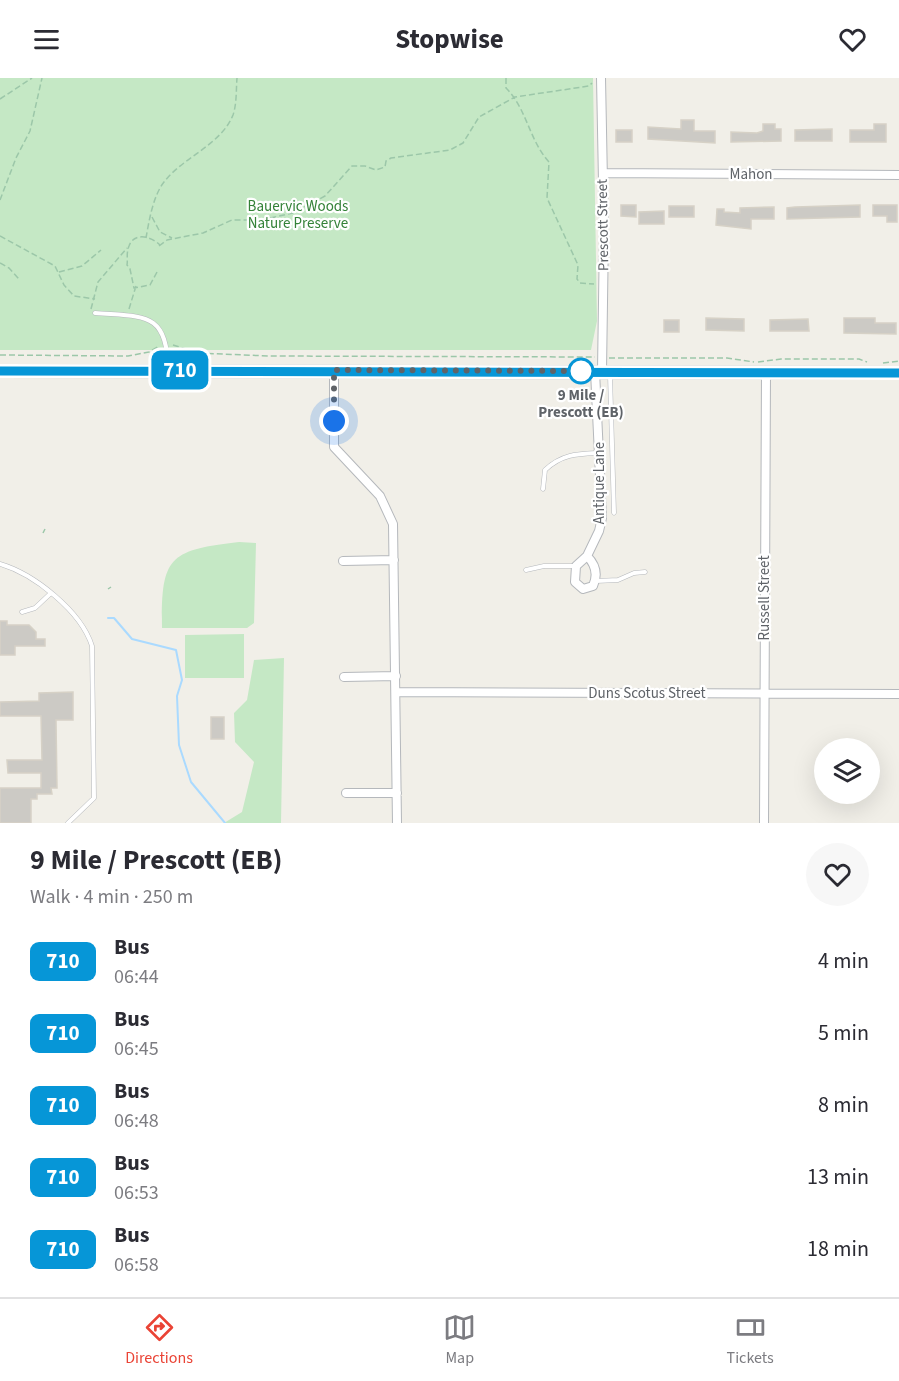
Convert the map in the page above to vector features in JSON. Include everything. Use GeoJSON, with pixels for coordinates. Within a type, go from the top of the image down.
{"type":"FeatureCollection","features":[{"type":"Feature","properties":{"kind":"main road"},"geometry":{"type":"LineString","coordinates":[[0,371],[899,373]]}},
{"type":"Feature","properties":{"kind":"street","name":"Prescott Street"},"geometry":{"type":"LineString","coordinates":[[599,78],[603,173],[602,371]]}},
{"type":"Feature","properties":{"kind":"street","name":"Mahon"},"geometry":{"type":"LineString","coordinates":[[603,173],[899,175]]}},
{"type":"Feature","properties":{"kind":"street"},"geometry":{"type":"LineString","coordinates":[[334,370],[334,447],[380,496],[393,524],[397,823]]}},
{"type":"Feature","properties":{"kind":"street","name":"Antique Lane"},"geometry":{"type":"LineString","coordinates":[[576,566],[587,556],[601,526],[602,371]]}},
{"type":"Feature","properties":{"kind":"street","name":"Russell Street"},"geometry":{"type":"LineString","coordinates":[[764,823],[766,372]]}},
{"type":"Feature","properties":{"kind":"street"},"geometry":{"type":"LineString","coordinates":[[576,566],[575,582],[578,586],[589,589],[595,581],[595,566],[587,556]]}},
{"type":"Feature","properties":{"kind":"street"},"geometry":{"type":"LineString","coordinates":[[343,561],[394,560]]}},
{"type":"Feature","properties":{"kind":"street"},"geometry":{"type":"LineString","coordinates":[[344,677],[396,676]]}},
{"type":"Feature","properties":{"kind":"street","name":"Duns Scotus Street"},"geometry":{"type":"LineString","coordinates":[[396,692],[899,694]]}},
{"type":"Feature","properties":{"kind":"street"},"geometry":{"type":"LineString","coordinates":[[346,794],[397,793]]}},
{"type":"Feature","properties":{"kind":"lane"},"geometry":{"type":"LineString","coordinates":[[95,313],[128,315],[157,325],[167,344],[168,370]]}},
{"type":"Feature","properties":{"kind":"lane"},"geometry":{"type":"LineString","coordinates":[[602,371],[614,513]]}},
{"type":"Feature","properties":{"kind":"lane"},"geometry":{"type":"LineString","coordinates":[[543,489],[545,470],[560,458],[600,453]]}},
{"type":"Feature","properties":{"kind":"lane"},"geometry":{"type":"LineString","coordinates":[[0,564],[30,576],[51,593],[83,627],[93,654],[91,732],[94,798],[68,823]]}},
{"type":"Feature","properties":{"kind":"lane"},"geometry":{"type":"LineString","coordinates":[[526,570],[544,566],[576,566]]}},
{"type":"Feature","properties":{"kind":"lane"},"geometry":{"type":"LineString","coordinates":[[595,581],[618,580],[634,573],[645,572]]}},
{"type":"Feature","properties":{"kind":"lane"},"geometry":{"type":"LineString","coordinates":[[22,612],[35,608],[51,593]]}},
{"type":"Feature","properties":{"kind":"path"},"geometry":{"type":"LineString","coordinates":[[0,99],[32,78]]}},
{"type":"Feature","properties":{"kind":"path"},"geometry":{"type":"LineString","coordinates":[[0,200],[16,158],[30,131],[42,78]]}},
{"type":"Feature","properties":{"kind":"path"},"geometry":{"type":"LineString","coordinates":[[146,237],[156,199],[165,181],[214,139],[230,121],[235,106],[237,78]]}},
{"type":"Feature","properties":{"kind":"path"},"geometry":{"type":"LineString","coordinates":[[506,78],[506,88],[515,97],[537,149],[549,162],[548,198],[578,265],[577,279],[580,283],[604,284]]}},
{"type":"Feature","properties":{"kind":"path"},"geometry":{"type":"LineString","coordinates":[[95,313],[91,312],[92,299],[98,282],[135,238],[146,237],[160,246],[172,238],[203,233],[232,220],[261,220],[293,213],[325,196],[352,166],[365,166],[376,170],[385,166],[391,158],[450,150],[463,143],[479,117],[515,97],[589,86],[599,78]]}},
{"type":"Feature","properties":{"kind":"path"},"geometry":{"type":"LineString","coordinates":[[152,216],[160,232],[172,238]]}},
{"type":"Feature","properties":{"kind":"path"},"geometry":{"type":"LineString","coordinates":[[0,236],[50,262],[69,292],[81,298],[95,299]]}},
{"type":"Feature","properties":{"kind":"path"},"geometry":{"type":"LineString","coordinates":[[128,315],[135,287],[127,265],[129,245]]}},
{"type":"Feature","properties":{"kind":"path"},"geometry":{"type":"LineString","coordinates":[[58,272],[82,266],[101,250]]}},
{"type":"Feature","properties":{"kind":"path"},"geometry":{"type":"LineString","coordinates":[[0,263],[9,268],[19,279]]}},
{"type":"Feature","properties":{"kind":"path"},"geometry":{"type":"LineString","coordinates":[[135,287],[150,285],[157,272]]}},
{"type":"Feature","properties":{"kind":"path"},"geometry":{"type":"LineString","coordinates":[[0,355],[128,356],[140,355],[167,344],[199,353],[268,356],[594,357]]}},
{"type":"Feature","properties":{"kind":"path"},"geometry":{"type":"LineString","coordinates":[[611,358],[727,358],[756,362],[781,359],[859,359],[871,364]]}},
{"type":"Feature","properties":{"kind":"path"},"geometry":{"type":"LineString","coordinates":[[879,364],[899,361]]}},
{"type":"Feature","properties":{"kind":"path"},"geometry":{"type":"LineString","coordinates":[[44,533],[45,529]]}},
{"type":"Feature","properties":{"kind":"green space","name":"Bauervic Woods Nature Preserve"},"geometry":{"type":"Polygon","coordinates":[[[0,78],[593,78],[597,321],[591,350],[0,350],[0,78]]]}},
{"type":"Feature","properties":{"kind":"green space"},"geometry":{"type":"Polygon","coordinates":[[[239,542],[256,543],[254,623],[247,628],[162,628],[164,586],[167,572],[174,561],[197,549],[239,542]]]}},
{"type":"Feature","properties":{"kind":"green space"},"geometry":{"type":"Polygon","coordinates":[[[244,634],[244,678],[185,678],[185,635],[244,634]]]}},
{"type":"Feature","properties":{"kind":"green space"},"geometry":{"type":"Polygon","coordinates":[[[284,658],[281,823],[224,823],[242,812],[254,762],[235,742],[234,713],[247,700],[254,660],[284,658]]]}},
{"type":"Feature","properties":{"kind":"building"},"geometry":{"type":"Polygon","coordinates":[[[681,120],[694,120],[694,131],[715,131],[715,143],[648,139],[648,127],[681,129],[681,120]]]}},
{"type":"Feature","properties":{"kind":"building"},"geometry":{"type":"Polygon","coordinates":[[[763,124],[775,124],[775,129],[781,129],[781,141],[731,142],[731,132],[757,133],[763,131],[763,124]]]}},
{"type":"Feature","properties":{"kind":"building"},"geometry":{"type":"Polygon","coordinates":[[[874,124],[886,124],[886,142],[850,142],[850,130],[874,130],[874,124]]]}},
{"type":"Feature","properties":{"kind":"building"},"geometry":{"type":"Polygon","coordinates":[[[832,129],[832,141],[795,141],[795,130],[832,129]]]}},
{"type":"Feature","properties":{"kind":"building"},"geometry":{"type":"Polygon","coordinates":[[[616,130],[632,130],[632,142],[616,142],[616,130]]]}},
{"type":"Feature","properties":{"kind":"building"},"geometry":{"type":"Polygon","coordinates":[[[621,205],[636,205],[636,217],[621,216],[621,205]]]}},
{"type":"Feature","properties":{"kind":"building"},"geometry":{"type":"Polygon","coordinates":[[[860,205],[860,217],[787,219],[787,208],[860,205]]]}},
{"type":"Feature","properties":{"kind":"building"},"geometry":{"type":"Polygon","coordinates":[[[873,205],[897,205],[897,222],[887,222],[887,216],[873,216],[873,205]]]}},
{"type":"Feature","properties":{"kind":"building"},"geometry":{"type":"Polygon","coordinates":[[[669,206],[694,206],[694,217],[669,217],[669,206]]]}},
{"type":"Feature","properties":{"kind":"building"},"geometry":{"type":"Polygon","coordinates":[[[774,207],[774,219],[751,219],[751,229],[716,225],[717,209],[740,213],[740,208],[774,207]]]}},
{"type":"Feature","properties":{"kind":"building"},"geometry":{"type":"Polygon","coordinates":[[[664,211],[664,224],[639,224],[639,212],[664,211]]]}},
{"type":"Feature","properties":{"kind":"building"},"geometry":{"type":"Polygon","coordinates":[[[706,318],[744,319],[744,331],[706,330],[706,318]]]}},
{"type":"Feature","properties":{"kind":"building"},"geometry":{"type":"Polygon","coordinates":[[[844,318],[875,318],[875,323],[896,323],[896,334],[844,333],[844,318]]]}},
{"type":"Feature","properties":{"kind":"building"},"geometry":{"type":"Polygon","coordinates":[[[808,319],[809,331],[770,331],[770,320],[808,319]]]}},
{"type":"Feature","properties":{"kind":"building"},"geometry":{"type":"Polygon","coordinates":[[[664,320],[679,320],[679,332],[664,332],[664,320]]]}},
{"type":"Feature","properties":{"kind":"building"},"geometry":{"type":"Polygon","coordinates":[[[0,621],[7,621],[7,625],[29,625],[36,632],[36,639],[45,639],[45,646],[15,646],[15,655],[0,655],[0,621]]]}},
{"type":"Feature","properties":{"kind":"building"},"geometry":{"type":"Polygon","coordinates":[[[73,692],[73,720],[56,720],[57,788],[51,788],[52,794],[37,794],[37,799],[31,799],[31,823],[0,823],[0,788],[41,788],[41,773],[8,773],[7,760],[42,760],[41,716],[0,716],[0,702],[39,701],[39,693],[73,692]]]}},
{"type":"Feature","properties":{"kind":"building"},"geometry":{"type":"Polygon","coordinates":[[[211,717],[224,717],[224,739],[211,739],[211,717]]]}},
{"type":"Feature","properties":{"kind":"waterway"},"geometry":{"type":"LineString","coordinates":[[108,618],[114,618],[132,639],[176,650],[182,680],[177,696],[179,745],[191,782],[225,823]]}},
{"type":"Feature","properties":{"kind":"bus line","name":"710"},"geometry":{"type":"LineString","coordinates":[[0,371],[371,370],[899,373]]}},
{"type":"Feature","properties":{"kind":"place","name":"9 Mile / Prescott (EB)"},"geometry":{"type":"Point","coordinates":[581,371]}},
{"type":"Feature","properties":{"kind":"route"},"geometry":{"type":"LineString","coordinates":[[334,421],[334,370],[581,371]]}}]}
